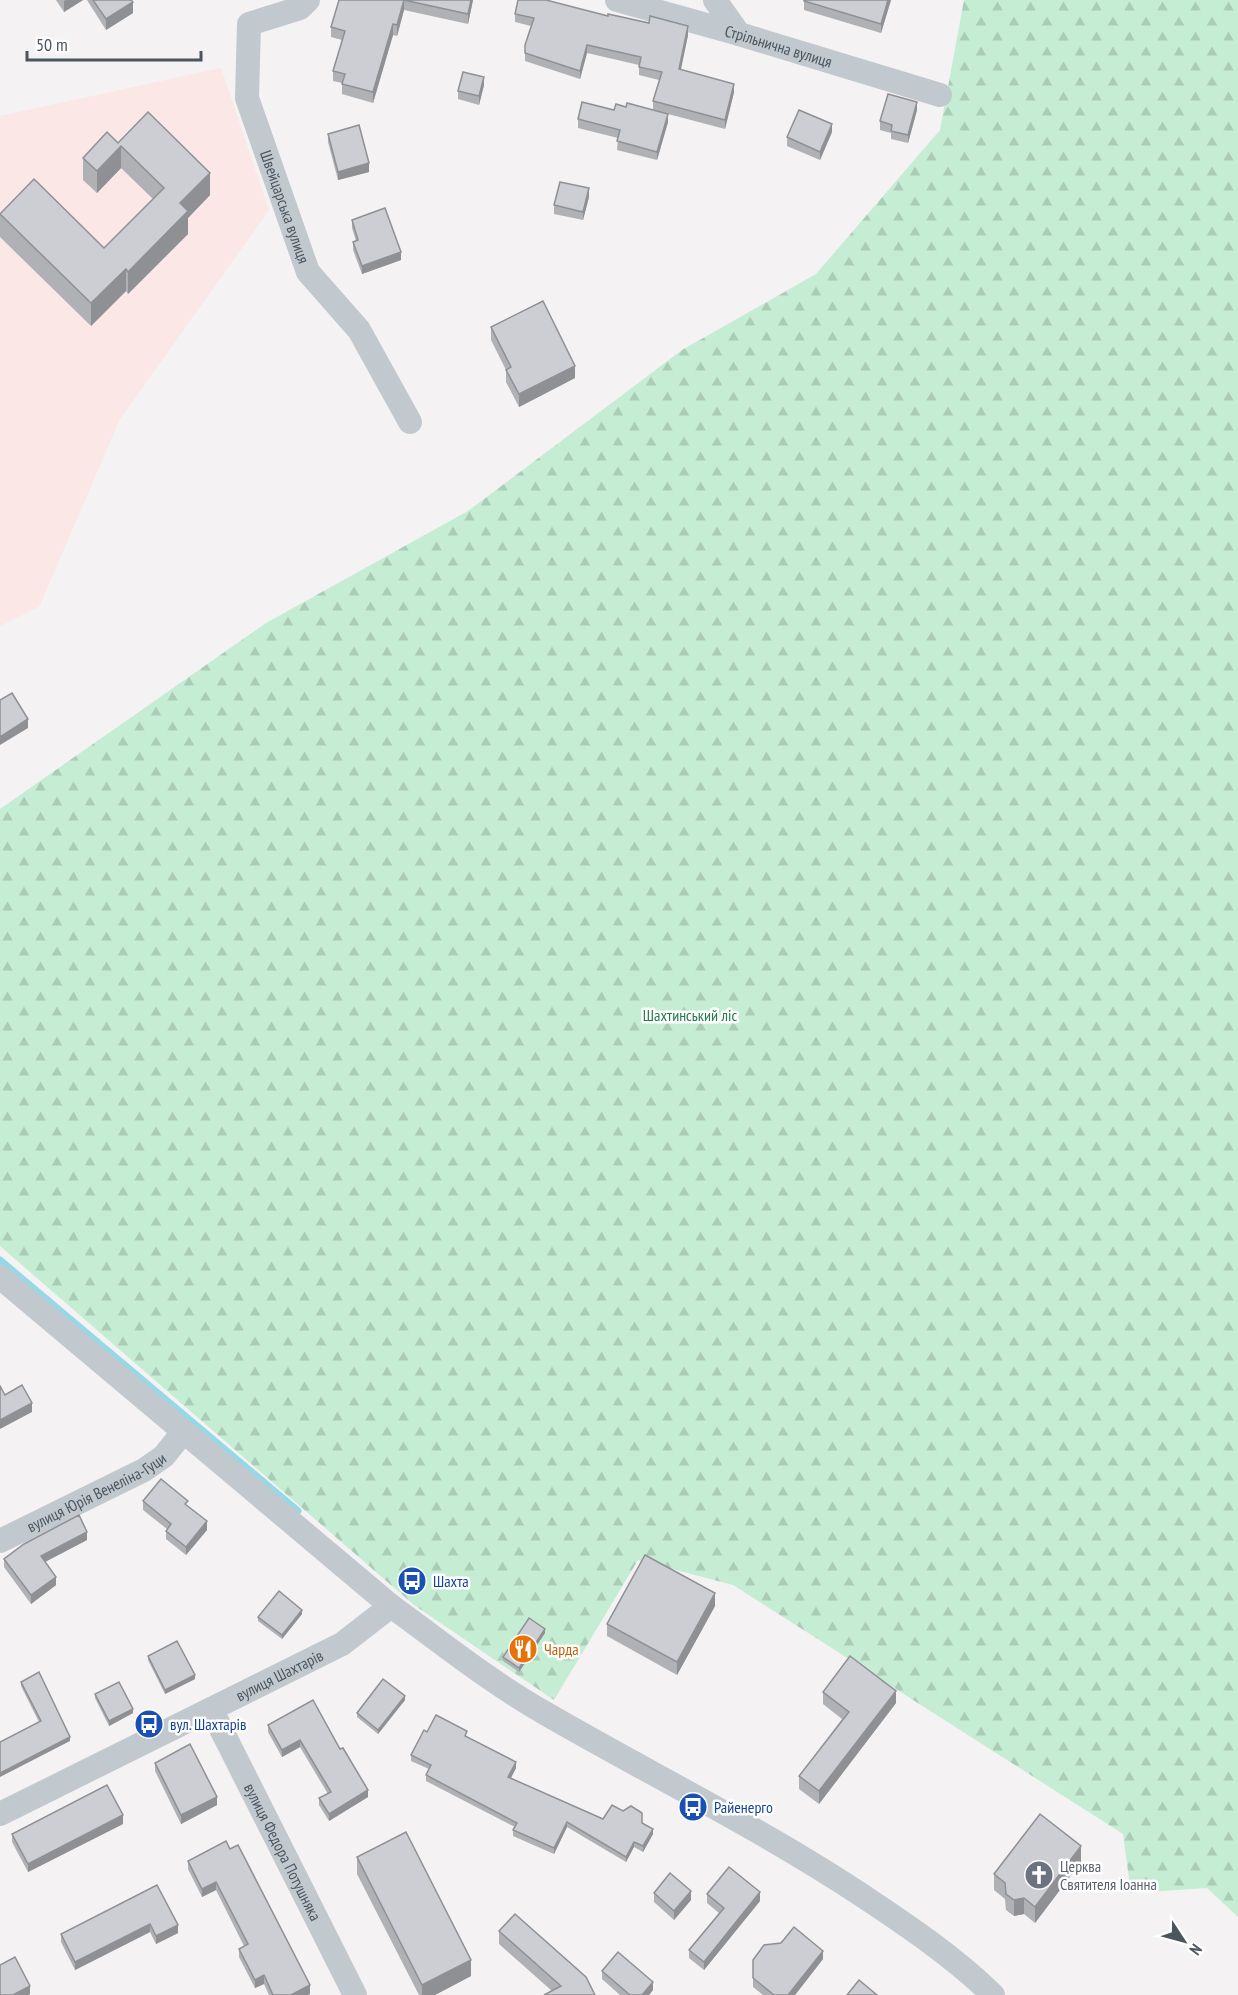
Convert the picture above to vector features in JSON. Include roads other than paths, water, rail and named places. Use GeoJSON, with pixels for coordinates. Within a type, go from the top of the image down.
{"type":"FeatureCollection","features":[{"type":"Feature","properties":{"kind":"street","name":"Швейцарська вулиця"},"geometry":{"type":"LineString","coordinates":[[308,0],[300,8],[249,24],[247,99],[308,272],[358,330],[410,422]]}},
{"type":"Feature","properties":{"kind":"street","name":"Стрільнична вулиця"},"geometry":{"type":"LineString","coordinates":[[616,0],[739,34],[940,95]]}},
{"type":"Feature","properties":{"kind":"street"},"geometry":{"type":"LineString","coordinates":[[715,0],[739,34]]}},
{"type":"Feature","properties":{"kind":"street"},"geometry":{"type":"LineString","coordinates":[[0,1277],[391,1606],[458,1657],[542,1712],[757,1830],[824,1870],[903,1923],[993,1995]]}},
{"type":"Feature","properties":{"kind":"street","name":"вулиця Юрія Венеліна-Гуци"},"geometry":{"type":"LineString","coordinates":[[0,1541],[144,1470],[165,1456],[183,1432]]}},
{"type":"Feature","properties":{"kind":"street","name":"вулиця Шахтарів"},"geometry":{"type":"LineString","coordinates":[[0,1814],[342,1644],[391,1606]]}},
{"type":"Feature","properties":{"kind":"street","name":"вулиця Федора Потушняка"},"geometry":{"type":"LineString","coordinates":[[211,1709],[355,1995]]}},
{"type":"Feature","properties":{"kind":"waterway"},"geometry":{"type":"LineString","coordinates":[[0,1260],[298,1511]]}},
{"type":"Feature","properties":{"kind":"place","name":"Шахта"},"geometry":{"type":"Point","coordinates":[412,1581]}},
{"type":"Feature","properties":{"kind":"place","name":"Чарда"},"geometry":{"type":"Point","coordinates":[523,1649]}},
{"type":"Feature","properties":{"kind":"place","name":"вул. Шахтарів"},"geometry":{"type":"Point","coordinates":[149,1724]}},
{"type":"Feature","properties":{"kind":"place","name":"Райенерго"},"geometry":{"type":"Point","coordinates":[693,1807]}},
{"type":"Feature","properties":{"kind":"place","name":"Церква Святителя Іоанна"},"geometry":{"type":"Point","coordinates":[1039,1875]}},
{"type":"Feature","properties":{"kind":"park label","name":"Шахтинський ліс"},"geometry":{"type":"Point","coordinates":[690,1015]}}]}
